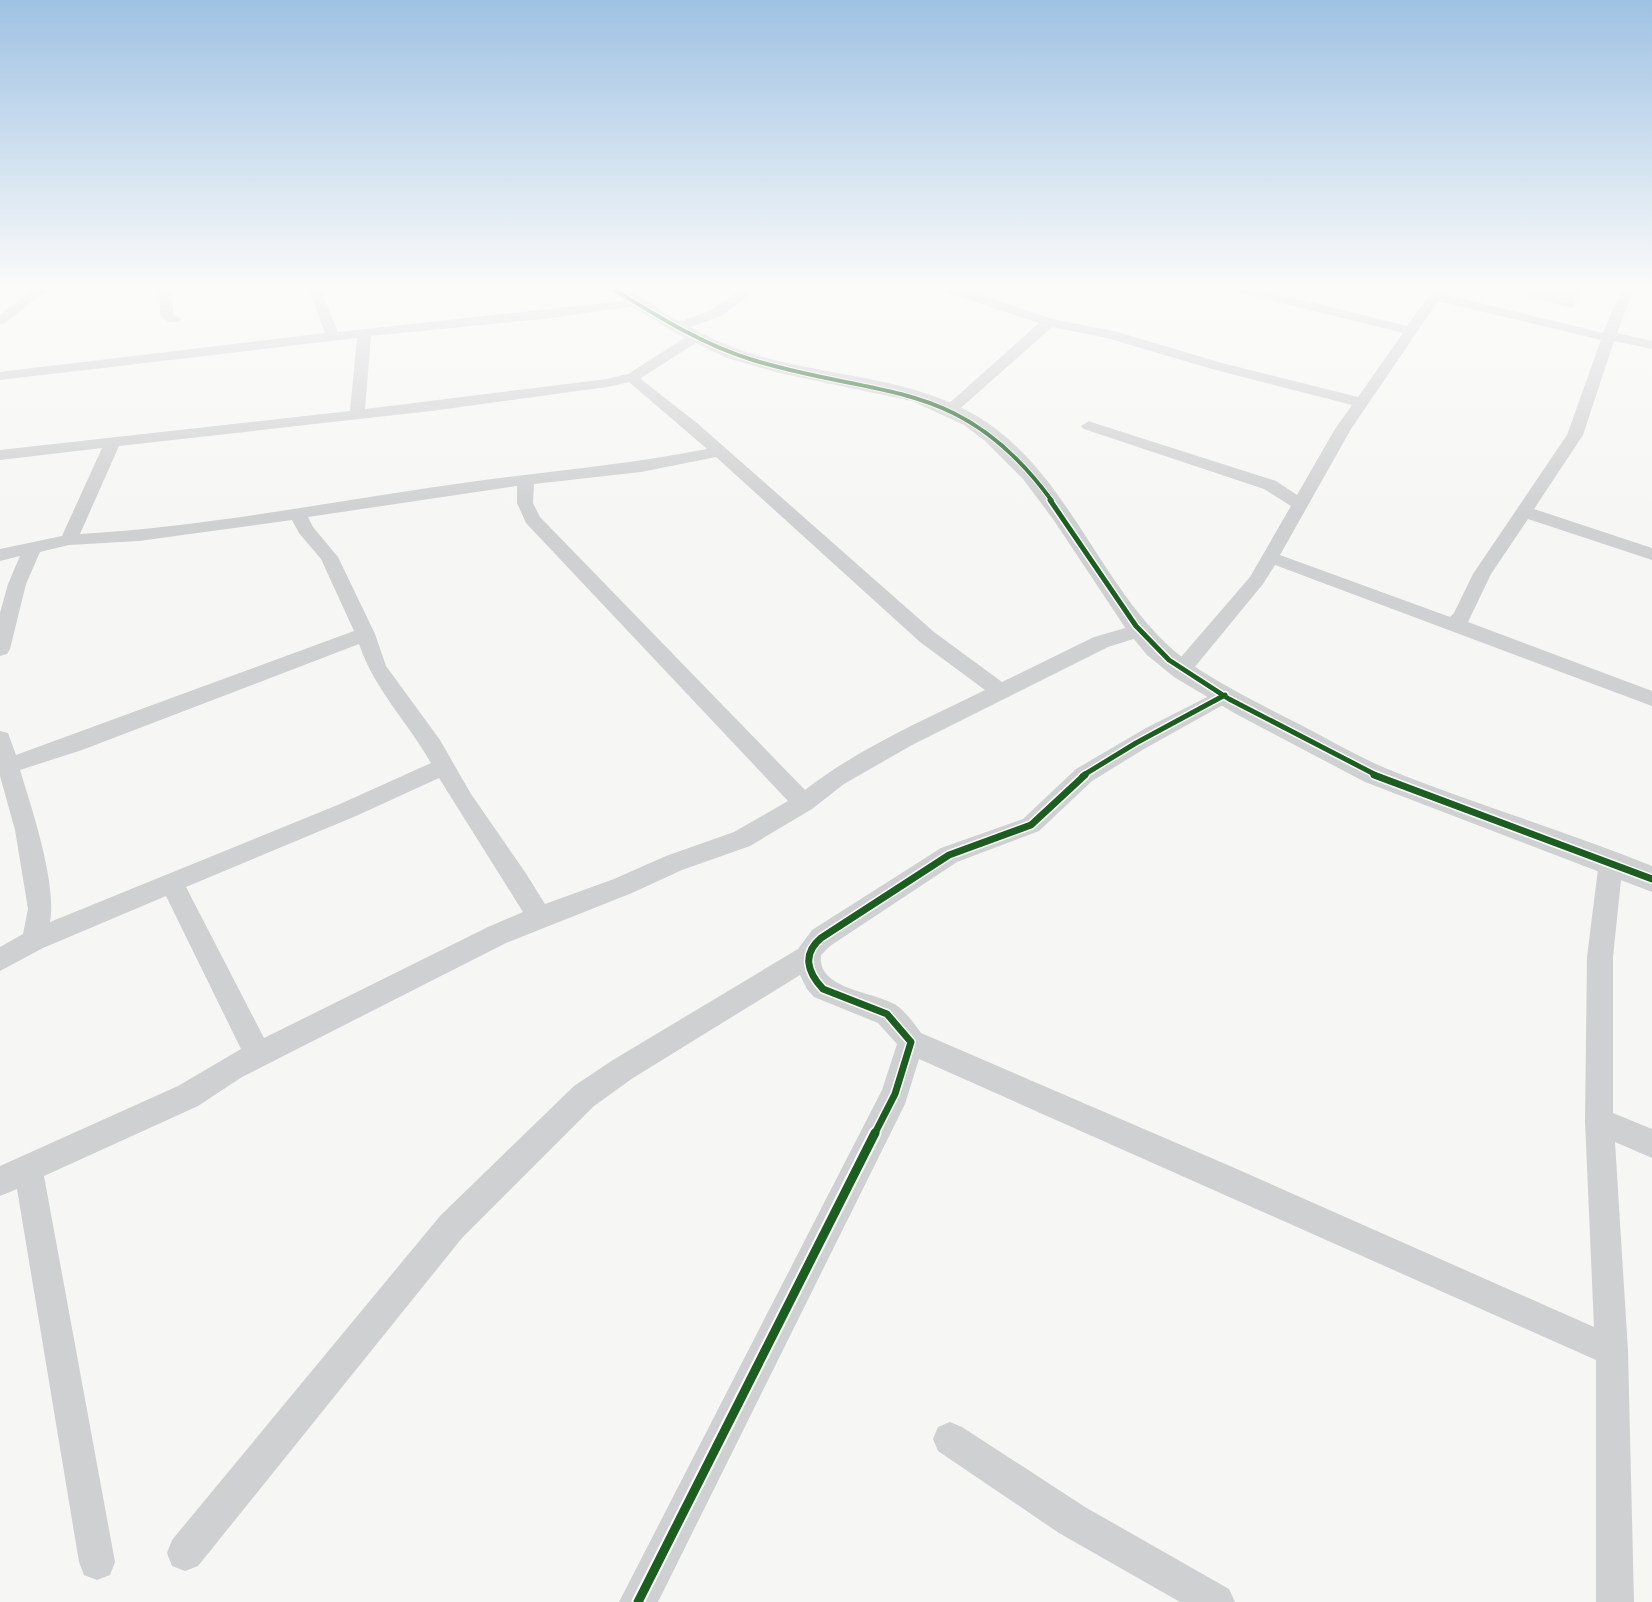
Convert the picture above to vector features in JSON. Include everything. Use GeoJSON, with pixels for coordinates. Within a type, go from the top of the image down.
{"type":"FeatureCollection","features":[{"type":"Feature","properties":{"kind":"street"},"geometry":{"type":"LineString","coordinates":[[0,376],[96,365]]}},
{"type":"Feature","properties":{"kind":"street"},"geometry":{"type":"LineString","coordinates":[[357,414],[361,365]]}},
{"type":"Feature","properties":{"kind":"street"},"geometry":{"type":"LineString","coordinates":[[0,455],[607,383],[633,377],[647,365]]}},
{"type":"Feature","properties":{"kind":"street"},"geometry":{"type":"LineString","coordinates":[[771,365],[881,386],[950,410],[987,431],[1005,446],[1051,501],[1139,630],[1157,650],[1182,669],[1225,695],[1372,774],[1469,811],[1566,843],[1652,879]]}},
{"type":"Feature","properties":{"kind":"street"},"geometry":{"type":"LineString","coordinates":[[950,410],[1001,365]]}},
{"type":"Feature","properties":{"kind":"street"},"geometry":{"type":"LineString","coordinates":[[1213,365],[1360,402]]}},
{"type":"Feature","properties":{"kind":"street"},"geometry":{"type":"LineString","coordinates":[[1182,669],[1257,580],[1360,402],[1387,365]]}},
{"type":"Feature","properties":{"kind":"street"},"geometry":{"type":"LineString","coordinates":[[1453,624],[1462,617],[1482,573],[1575,435],[1599,365]]}},
{"type":"Feature","properties":{"kind":"street"},"geometry":{"type":"LineString","coordinates":[[633,377],[637,383],[692,426],[927,637],[1001,692]]}},
{"type":"Feature","properties":{"kind":"street"},"geometry":{"type":"LineString","coordinates":[[1089,426],[1270,485],[1300,504]]}},
{"type":"Feature","properties":{"kind":"street"},"geometry":{"type":"LineString","coordinates":[[69,540],[113,442]]}},
{"type":"Feature","properties":{"kind":"street"},"geometry":{"type":"LineString","coordinates":[[0,555],[69,540],[139,536],[478,486],[652,465],[719,452]]}},
{"type":"Feature","properties":{"kind":"street"},"geometry":{"type":"LineString","coordinates":[[526,481],[525,503],[532,519],[804,803]]}},
{"type":"Feature","properties":{"kind":"street"},"geometry":{"type":"LineString","coordinates":[[1525,512],[1652,554]]}},
{"type":"Feature","properties":{"kind":"street"},"geometry":{"type":"LineString","coordinates":[[297,514],[305,529],[329,557],[365,634],[376,666],[391,691],[444,766],[539,917]]}},
{"type":"Feature","properties":{"kind":"street"},"geometry":{"type":"LineString","coordinates":[[0,649],[17,584],[32,549]]}},
{"type":"Feature","properties":{"kind":"street"},"geometry":{"type":"LineString","coordinates":[[1270,557],[1652,699]]}},
{"type":"Feature","properties":{"kind":"street"},"geometry":{"type":"LineString","coordinates":[[97,1562],[14,1175],[188,1096],[258,1055],[497,935],[623,886],[674,863],[742,839],[804,803],[836,778],[904,739],[1101,642],[1139,630]]}},
{"type":"Feature","properties":{"kind":"street"},"geometry":{"type":"LineString","coordinates":[[8,766],[74,744],[365,634]]}},
{"type":"Feature","properties":{"kind":"street"},"geometry":{"type":"LineString","coordinates":[[185,1553],[451,1227],[584,1096],[623,1069],[807,957],[811,947],[821,938],[949,855],[1031,825],[1042,816],[1058,796],[1083,776],[1225,695]]}},
{"type":"Feature","properties":{"kind":"street"},"geometry":{"type":"LineString","coordinates":[[0,740],[27,830],[40,909],[34,939]]}},
{"type":"Feature","properties":{"kind":"street"},"geometry":{"type":"LineString","coordinates":[[0,960],[34,939],[348,810],[444,766]]}},
{"type":"Feature","properties":{"kind":"street"},"geometry":{"type":"LineString","coordinates":[[1611,861],[1600,957],[1599,1121],[1612,1351],[1616,1602]]}},
{"type":"Feature","properties":{"kind":"street"},"geometry":{"type":"LineString","coordinates":[[172,883],[258,1055]]}},
{"type":"Feature","properties":{"kind":"street"},"geometry":{"type":"LineString","coordinates":[[807,957],[815,983],[828,993],[886,1014],[903,1030],[911,1042],[1612,1351]]}},
{"type":"Feature","properties":{"kind":"street"},"geometry":{"type":"LineString","coordinates":[[638,1602],[895,1094],[911,1042]]}},
{"type":"Feature","properties":{"kind":"street"},"geometry":{"type":"LineString","coordinates":[[1599,1121],[1652,1144]]}},
{"type":"Feature","properties":{"kind":"street"},"geometry":{"type":"LineString","coordinates":[[950,1439],[1072,1520],[1216,1602]]}},
{"type":"Feature","properties":{"kind":"cycle path"},"geometry":{"type":"LineString","coordinates":[[768,365],[919,397],[971,421],[993,436],[1012,454],[1047,496],[1149,642],[1169,660],[1213,690],[1375,775],[1583,851],[1652,879]]}},
{"type":"Feature","properties":{"kind":"cycle path"},"geometry":{"type":"LineString","coordinates":[[638,1602],[895,1094],[911,1042],[887,1014],[823,989],[808,965],[811,948],[821,938],[949,855],[1031,825],[1084,775],[1136,743],[1225,695]]}}]}
